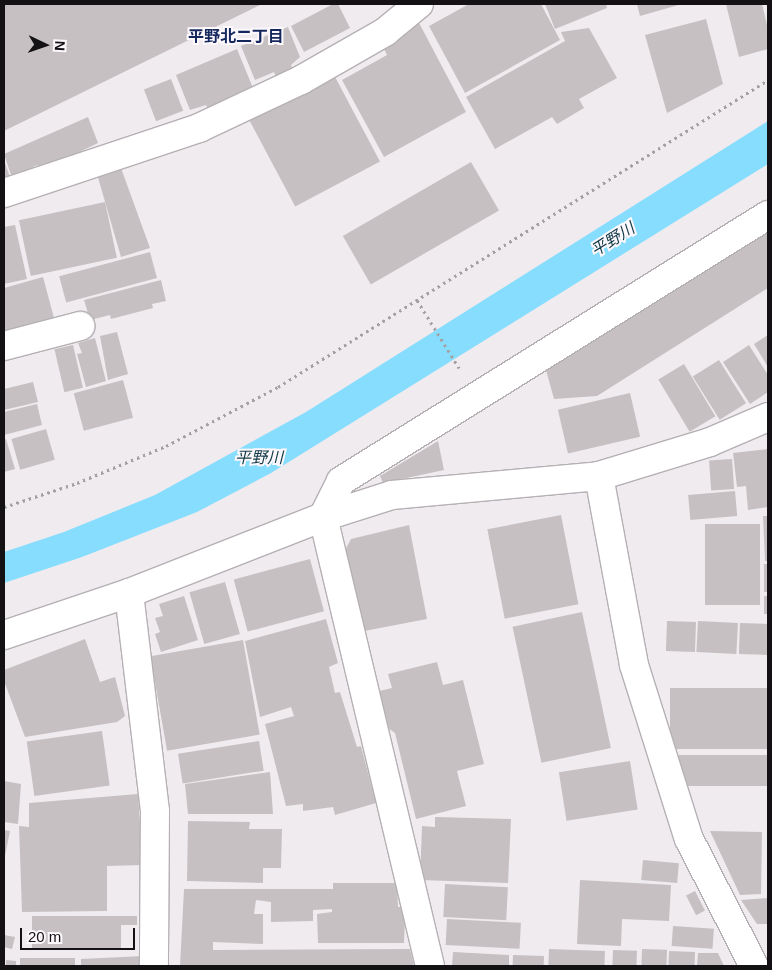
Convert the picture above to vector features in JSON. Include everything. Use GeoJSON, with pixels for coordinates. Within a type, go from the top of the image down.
{"type":"FeatureCollection","features":[{"type":"Feature","properties":{"kind":"street"},"geometry":{"type":"LineString","coordinates":[[4,193],[208,124],[310,76],[385,32],[419,4]]}},
{"type":"Feature","properties":{"kind":"street"},"geometry":{"type":"LineString","coordinates":[[430,966],[323,518],[341,481],[475,395],[768,214]]}},
{"type":"Feature","properties":{"kind":"street"},"geometry":{"type":"LineString","coordinates":[[4,346],[80,326]]}},
{"type":"Feature","properties":{"kind":"street"},"geometry":{"type":"LineString","coordinates":[[4,635],[129,593],[323,518],[392,495],[599,476],[710,442],[768,417]]}},
{"type":"Feature","properties":{"kind":"street"},"geometry":{"type":"LineString","coordinates":[[599,476],[634,665],[668,775],[689,839],[754,966]]}},
{"type":"Feature","properties":{"kind":"street"},"geometry":{"type":"LineString","coordinates":[[129,593],[155,811],[154,966]]}},
{"type":"Feature","properties":{"kind":"path"},"geometry":{"type":"LineString","coordinates":[[4,507],[77,484],[166,446],[278,387],[768,80]]}},
{"type":"Feature","properties":{"kind":"path"},"geometry":{"type":"LineString","coordinates":[[417,300],[475,395]]}},
{"type":"Feature","properties":{"kind":"water","name":"平野川"},"geometry":{"type":"Polygon","coordinates":[[[768,121],[768,164],[271,473],[197,512],[82,557],[4,583],[4,552],[64,532],[155,495],[306,412],[768,121]]]}},
{"type":"Feature","properties":{"kind":"building"},"geometry":{"type":"Polygon","coordinates":[[[4,4],[262,4],[4,131],[4,4]]]}},
{"type":"Feature","properties":{"kind":"building"},"geometry":{"type":"Polygon","coordinates":[[[333,4],[338,4],[350,28],[304,52],[291,26],[333,4]]]}},
{"type":"Feature","properties":{"kind":"building"},"geometry":{"type":"Polygon","coordinates":[[[469,4],[541,4],[560,40],[465,93],[429,26],[469,4]]]}},
{"type":"Feature","properties":{"kind":"building"},"geometry":{"type":"Polygon","coordinates":[[[545,4],[606,4],[607,8],[555,29],[545,4]]]}},
{"type":"Feature","properties":{"kind":"building"},"geometry":{"type":"Polygon","coordinates":[[[637,4],[682,4],[640,16],[637,4]]]}},
{"type":"Feature","properties":{"kind":"building"},"geometry":{"type":"Polygon","coordinates":[[[726,4],[762,4],[768,29],[768,49],[739,57],[726,4]]]}},
{"type":"Feature","properties":{"kind":"building"},"geometry":{"type":"Polygon","coordinates":[[[417,19],[466,112],[384,157],[342,80],[387,55],[382,45],[417,19]]]}},
{"type":"Feature","properties":{"kind":"building"},"geometry":{"type":"Polygon","coordinates":[[[706,19],[723,84],[667,113],[645,35],[706,19]]]}},
{"type":"Feature","properties":{"kind":"building"},"geometry":{"type":"Polygon","coordinates":[[[288,27],[300,57],[291,65],[294,72],[277,79],[274,72],[255,80],[241,46],[288,27]]]}},
{"type":"Feature","properties":{"kind":"building"},"geometry":{"type":"Polygon","coordinates":[[[589,28],[617,78],[579,99],[584,108],[557,124],[552,117],[495,149],[466,97],[565,41],[561,32],[589,28]]]}},
{"type":"Feature","properties":{"kind":"building"},"geometry":{"type":"Polygon","coordinates":[[[237,49],[255,93],[209,112],[206,105],[190,110],[176,75],[237,49]]]}},
{"type":"Feature","properties":{"kind":"building"},"geometry":{"type":"Polygon","coordinates":[[[334,75],[380,162],[295,207],[249,120],[334,75]]]}},
{"type":"Feature","properties":{"kind":"building"},"geometry":{"type":"Polygon","coordinates":[[[171,79],[183,111],[156,121],[144,89],[171,79]]]}},
{"type":"Feature","properties":{"kind":"building"},"geometry":{"type":"Polygon","coordinates":[[[88,117],[98,143],[40,171],[37,165],[12,178],[4,154],[88,117]]]}},
{"type":"Feature","properties":{"kind":"building"},"geometry":{"type":"Polygon","coordinates":[[[4,160],[11,180],[4,182],[4,160]]]}},
{"type":"Feature","properties":{"kind":"building"},"geometry":{"type":"Polygon","coordinates":[[[471,162],[499,210],[371,284],[343,236],[471,162]]]}},
{"type":"Feature","properties":{"kind":"building"},"geometry":{"type":"Polygon","coordinates":[[[121,168],[150,248],[121,257],[97,174],[121,168]]]}},
{"type":"Feature","properties":{"kind":"building"},"geometry":{"type":"Polygon","coordinates":[[[105,202],[117,258],[31,276],[19,220],[105,202]]]}},
{"type":"Feature","properties":{"kind":"building"},"geometry":{"type":"Polygon","coordinates":[[[15,225],[27,279],[4,284],[4,227],[15,225]]]}},
{"type":"Feature","properties":{"kind":"building"},"geometry":{"type":"Polygon","coordinates":[[[768,230],[768,288],[597,396],[554,399],[546,370],[768,230]]]}},
{"type":"Feature","properties":{"kind":"building"},"geometry":{"type":"Polygon","coordinates":[[[150,252],[157,278],[66,302],[59,276],[150,252]]]}},
{"type":"Feature","properties":{"kind":"building"},"geometry":{"type":"Polygon","coordinates":[[[43,277],[54,318],[4,332],[4,288],[43,277]]]}},
{"type":"Feature","properties":{"kind":"building"},"geometry":{"type":"Polygon","coordinates":[[[161,280],[166,301],[152,304],[153,308],[111,319],[110,315],[90,320],[84,300],[161,280]]]}},
{"type":"Feature","properties":{"kind":"building"},"geometry":{"type":"Polygon","coordinates":[[[117,332],[128,374],[108,380],[100,336],[117,332]]]}},
{"type":"Feature","properties":{"kind":"building"},"geometry":{"type":"Polygon","coordinates":[[[768,335],[768,367],[754,344],[768,335]]]}},
{"type":"Feature","properties":{"kind":"building"},"geometry":{"type":"Polygon","coordinates":[[[95,338],[106,381],[86,387],[77,354],[82,353],[78,343],[95,338]]]}},
{"type":"Feature","properties":{"kind":"building"},"geometry":{"type":"Polygon","coordinates":[[[73,345],[83,388],[64,392],[54,349],[73,345]]]}},
{"type":"Feature","properties":{"kind":"building"},"geometry":{"type":"Polygon","coordinates":[[[749,345],[768,375],[768,392],[750,404],[723,362],[749,345]]]}},
{"type":"Feature","properties":{"kind":"building"},"geometry":{"type":"Polygon","coordinates":[[[719,360],[746,403],[720,420],[693,376],[719,360]]]}},
{"type":"Feature","properties":{"kind":"building"},"geometry":{"type":"Polygon","coordinates":[[[684,364],[715,416],[690,432],[658,379],[684,364]]]}},
{"type":"Feature","properties":{"kind":"building"},"geometry":{"type":"Polygon","coordinates":[[[123,380],[133,418],[84,431],[74,393],[123,380]]]}},
{"type":"Feature","properties":{"kind":"building"},"geometry":{"type":"Polygon","coordinates":[[[33,382],[38,402],[4,410],[4,389],[33,382]]]}},
{"type":"Feature","properties":{"kind":"building"},"geometry":{"type":"Polygon","coordinates":[[[630,393],[640,437],[568,453],[558,410],[630,393]]]}},
{"type":"Feature","properties":{"kind":"building"},"geometry":{"type":"Polygon","coordinates":[[[37,404],[42,425],[4,435],[4,412],[37,404]]]}},
{"type":"Feature","properties":{"kind":"building"},"geometry":{"type":"Polygon","coordinates":[[[46,429],[55,460],[20,470],[11,439],[46,429]]]}},
{"type":"Feature","properties":{"kind":"building"},"geometry":{"type":"Polygon","coordinates":[[[6,439],[15,469],[4,472],[4,440],[6,439]]]}},
{"type":"Feature","properties":{"kind":"building"},"geometry":{"type":"Polygon","coordinates":[[[438,441],[444,470],[383,483],[380,476],[438,441]]]}},
{"type":"Feature","properties":{"kind":"building"},"geometry":{"type":"Polygon","coordinates":[[[768,449],[768,507],[748,510],[746,486],[737,487],[733,453],[768,449]]]}},
{"type":"Feature","properties":{"kind":"building"},"geometry":{"type":"Polygon","coordinates":[[[732,459],[734,489],[711,491],[709,461],[732,459]]]}},
{"type":"Feature","properties":{"kind":"building"},"geometry":{"type":"Polygon","coordinates":[[[735,491],[737,516],[690,520],[688,495],[735,491]]]}},
{"type":"Feature","properties":{"kind":"building"},"geometry":{"type":"Polygon","coordinates":[[[561,515],[578,604],[505,619],[487,529],[561,515]]]}},
{"type":"Feature","properties":{"kind":"building"},"geometry":{"type":"Polygon","coordinates":[[[763,516],[768,516],[768,561],[765,561],[763,516]]]}},
{"type":"Feature","properties":{"kind":"building"},"geometry":{"type":"Polygon","coordinates":[[[705,524],[760,524],[760,605],[705,605],[705,524]]]}},
{"type":"Feature","properties":{"kind":"building"},"geometry":{"type":"Polygon","coordinates":[[[409,525],[427,619],[359,632],[343,554],[351,539],[409,525]]]}},
{"type":"Feature","properties":{"kind":"building"},"geometry":{"type":"Polygon","coordinates":[[[310,559],[324,611],[248,632],[234,579],[310,559]]]}},
{"type":"Feature","properties":{"kind":"building"},"geometry":{"type":"Polygon","coordinates":[[[764,564],[768,564],[768,592],[764,592],[764,564]]]}},
{"type":"Feature","properties":{"kind":"building"},"geometry":{"type":"Polygon","coordinates":[[[225,582],[240,634],[204,644],[189,592],[225,582]]]}},
{"type":"Feature","properties":{"kind":"building"},"geometry":{"type":"Polygon","coordinates":[[[184,596],[198,640],[161,652],[155,634],[160,632],[155,618],[163,616],[159,604],[184,596]]]}},
{"type":"Feature","properties":{"kind":"building"},"geometry":{"type":"Polygon","coordinates":[[[764,596],[768,596],[768,614],[764,614],[764,596]]]}},
{"type":"Feature","properties":{"kind":"building"},"geometry":{"type":"Polygon","coordinates":[[[582,612],[611,748],[541,763],[513,627],[582,612]]]}},
{"type":"Feature","properties":{"kind":"building"},"geometry":{"type":"Polygon","coordinates":[[[326,619],[338,663],[329,667],[335,693],[340,692],[357,747],[361,746],[376,803],[335,815],[333,807],[303,811],[303,804],[286,806],[265,724],[294,716],[291,707],[260,717],[245,641],[326,619]]]}},
{"type":"Feature","properties":{"kind":"building"},"geometry":{"type":"Polygon","coordinates":[[[667,621],[696,622],[695,652],[666,651],[667,621]]]}},
{"type":"Feature","properties":{"kind":"building"},"geometry":{"type":"Polygon","coordinates":[[[698,621],[738,623],[736,654],[696,652],[698,621]]]}},
{"type":"Feature","properties":{"kind":"building"},"geometry":{"type":"Polygon","coordinates":[[[740,623],[768,624],[767,655],[739,654],[740,623]]]}},
{"type":"Feature","properties":{"kind":"building"},"geometry":{"type":"Polygon","coordinates":[[[85,639],[100,682],[115,677],[125,716],[117,722],[25,737],[4,681],[4,670],[85,639]]]}},
{"type":"Feature","properties":{"kind":"building"},"geometry":{"type":"Polygon","coordinates":[[[243,640],[260,735],[167,751],[150,656],[243,640]]]}},
{"type":"Feature","properties":{"kind":"building"},"geometry":{"type":"Polygon","coordinates":[[[437,662],[443,685],[463,680],[484,764],[457,771],[466,806],[416,819],[395,733],[388,728],[379,691],[392,688],[388,674],[437,662]]]}},
{"type":"Feature","properties":{"kind":"building"},"geometry":{"type":"Polygon","coordinates":[[[670,688],[768,688],[768,749],[670,749],[670,688]]]}},
{"type":"Feature","properties":{"kind":"building"},"geometry":{"type":"Polygon","coordinates":[[[102,731],[110,785],[34,796],[27,742],[102,731]]]}},
{"type":"Feature","properties":{"kind":"building"},"geometry":{"type":"Polygon","coordinates":[[[259,741],[264,771],[183,783],[178,754],[259,741]]]}},
{"type":"Feature","properties":{"kind":"building"},"geometry":{"type":"Polygon","coordinates":[[[676,755],[768,755],[768,786],[676,786],[676,755]]]}},
{"type":"Feature","properties":{"kind":"building"},"geometry":{"type":"Polygon","coordinates":[[[630,761],[638,809],[567,821],[559,772],[630,761]]]}},
{"type":"Feature","properties":{"kind":"building"},"geometry":{"type":"Polygon","coordinates":[[[270,772],[273,814],[188,814],[185,784],[270,772]]]}},
{"type":"Feature","properties":{"kind":"building"},"geometry":{"type":"Polygon","coordinates":[[[4,781],[21,784],[18,824],[4,822],[4,781]]]}},
{"type":"Feature","properties":{"kind":"building"},"geometry":{"type":"Polygon","coordinates":[[[138,794],[143,865],[107,866],[107,911],[22,912],[19,826],[29,827],[29,803],[138,794]]]}},
{"type":"Feature","properties":{"kind":"building"},"geometry":{"type":"Polygon","coordinates":[[[435,817],[511,819],[508,883],[420,880],[422,826],[435,827],[435,817]]]}},
{"type":"Feature","properties":{"kind":"building"},"geometry":{"type":"Polygon","coordinates":[[[188,821],[250,822],[249,829],[282,829],[281,868],[263,868],[263,883],[187,881],[188,821]]]}},
{"type":"Feature","properties":{"kind":"building"},"geometry":{"type":"Polygon","coordinates":[[[4,830],[10,831],[5,856],[4,856],[4,830]]]}},
{"type":"Feature","properties":{"kind":"building"},"geometry":{"type":"Polygon","coordinates":[[[710,831],[762,832],[761,894],[740,895],[710,831]]]}},
{"type":"Feature","properties":{"kind":"building"},"geometry":{"type":"Polygon","coordinates":[[[643,860],[679,863],[677,883],[641,880],[643,860]]]}},
{"type":"Feature","properties":{"kind":"building"},"geometry":{"type":"Polygon","coordinates":[[[580,880],[671,885],[669,921],[622,919],[621,946],[577,944],[580,880]]]}},
{"type":"Feature","properties":{"kind":"building"},"geometry":{"type":"Polygon","coordinates":[[[333,883],[397,883],[398,907],[402,907],[405,918],[404,943],[318,943],[317,914],[332,912],[332,909],[313,910],[313,921],[271,922],[271,902],[256,900],[254,914],[263,914],[263,944],[213,942],[213,950],[410,949],[414,966],[180,966],[184,889],[333,889],[333,883]]]}},
{"type":"Feature","properties":{"kind":"building"},"geometry":{"type":"Polygon","coordinates":[[[445,884],[508,887],[506,920],[443,917],[445,884]]]}},
{"type":"Feature","properties":{"kind":"building"},"geometry":{"type":"Polygon","coordinates":[[[695,891],[705,911],[696,915],[686,896],[695,891]]]}},
{"type":"Feature","properties":{"kind":"building"},"geometry":{"type":"Polygon","coordinates":[[[768,898],[768,924],[757,924],[741,900],[768,898]]]}},
{"type":"Feature","properties":{"kind":"building"},"geometry":{"type":"Polygon","coordinates":[[[32,916],[137,916],[137,925],[121,925],[121,950],[32,950],[32,916]]]}},
{"type":"Feature","properties":{"kind":"building"},"geometry":{"type":"Polygon","coordinates":[[[447,919],[521,923],[520,949],[446,945],[447,919]]]}},
{"type":"Feature","properties":{"kind":"building"},"geometry":{"type":"Polygon","coordinates":[[[673,926],[714,929],[713,949],[672,946],[673,926]]]}},
{"type":"Feature","properties":{"kind":"building"},"geometry":{"type":"Polygon","coordinates":[[[4,935],[15,937],[12,949],[4,947],[4,935]]]}},
{"type":"Feature","properties":{"kind":"building"},"geometry":{"type":"Polygon","coordinates":[[[549,949],[605,951],[604,966],[548,966],[549,949]]]}},
{"type":"Feature","properties":{"kind":"building"},"geometry":{"type":"Polygon","coordinates":[[[642,949],[667,950],[666,966],[641,966],[642,949]]]}},
{"type":"Feature","properties":{"kind":"building"},"geometry":{"type":"Polygon","coordinates":[[[613,950],[637,951],[636,966],[612,966],[613,950]]]}},
{"type":"Feature","properties":{"kind":"building"},"geometry":{"type":"Polygon","coordinates":[[[669,951],[695,952],[694,966],[668,966],[669,951]]]}},
{"type":"Feature","properties":{"kind":"building"},"geometry":{"type":"Polygon","coordinates":[[[453,952],[509,955],[509,966],[452,966],[453,952]]]}},
{"type":"Feature","properties":{"kind":"building"},"geometry":{"type":"Polygon","coordinates":[[[698,953],[718,953],[724,966],[697,966],[698,953]]]}},
{"type":"Feature","properties":{"kind":"building"},"geometry":{"type":"Polygon","coordinates":[[[513,955],[544,956],[544,966],[513,966],[513,955]]]}},
{"type":"Feature","properties":{"kind":"building"},"geometry":{"type":"Polygon","coordinates":[[[143,956],[144,966],[81,966],[81,959],[143,956]]]}},
{"type":"Feature","properties":{"kind":"building"},"geometry":{"type":"Polygon","coordinates":[[[20,958],[75,958],[75,966],[20,966],[20,958]]]}},
{"type":"Feature","properties":{"kind":"building"},"geometry":{"type":"Polygon","coordinates":[[[6,960],[16,961],[16,966],[6,966],[6,960]]]}},
{"type":"Feature","properties":{"kind":"district","name":"平野北二丁目"},"geometry":{"type":"Point","coordinates":[236,37]}}]}
